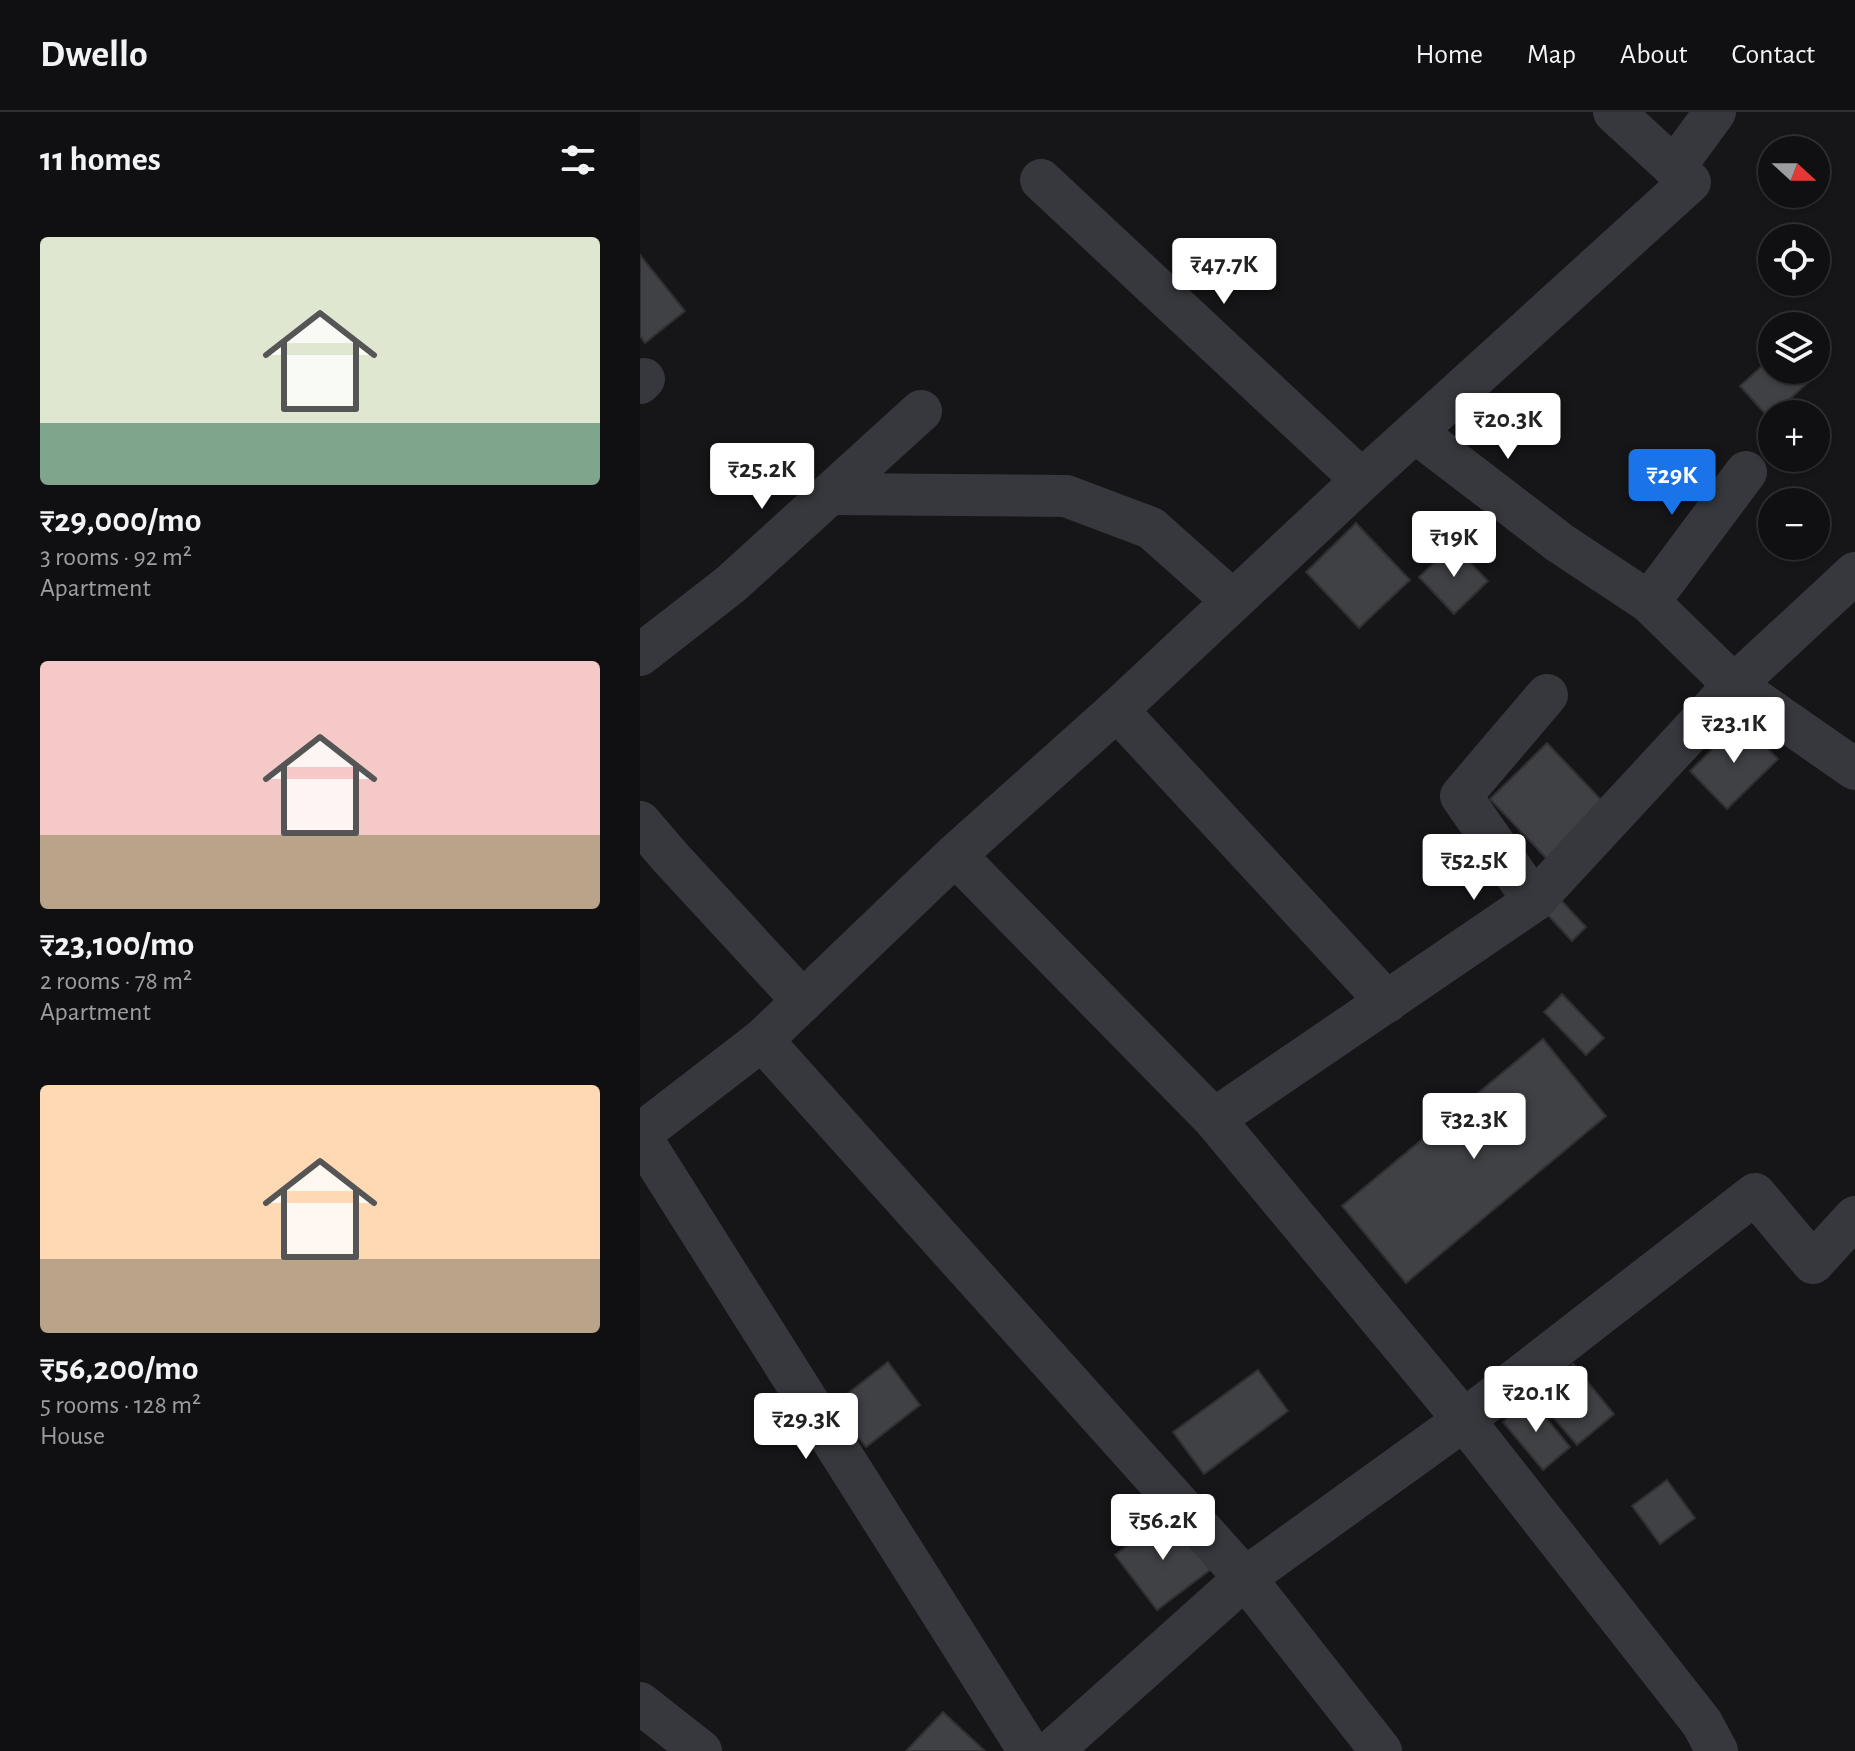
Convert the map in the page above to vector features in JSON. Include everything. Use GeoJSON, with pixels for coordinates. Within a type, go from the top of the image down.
{"type":"FeatureCollection","features":[{"type":"Feature","properties":{"kind":"street"},"geometry":{"type":"LineString","coordinates":[[1029,1751],[640,1135],[762,1040],[955,855],[1117,710],[1362,480],[1690,182],[1614,112]]}},
{"type":"Feature","properties":{"kind":"street"},"geometry":{"type":"LineString","coordinates":[[1674,168],[1715,112]]}},
{"type":"Feature","properties":{"kind":"street"},"geometry":{"type":"LineString","coordinates":[[1041,180],[1362,480]]}},
{"type":"Feature","properties":{"kind":"street"},"geometry":{"type":"LineString","coordinates":[[640,655],[731,584],[921,411]]}},
{"type":"Feature","properties":{"kind":"street"},"geometry":{"type":"LineString","coordinates":[[1415,432],[1560,543],[1649,602],[1734,685],[1855,769]]}},
{"type":"Feature","properties":{"kind":"street"},"geometry":{"type":"LineString","coordinates":[[1649,602],[1746,472]]}},
{"type":"Feature","properties":{"kind":"street"},"geometry":{"type":"LineString","coordinates":[[830,494],[1066,496],[1151,528],[1233,601]]}},
{"type":"Feature","properties":{"kind":"street"},"geometry":{"type":"LineString","coordinates":[[1214,1119],[1534,901],[1734,685],[1855,573]]}},
{"type":"Feature","properties":{"kind":"street"},"geometry":{"type":"LineString","coordinates":[[1534,901],[1461,796],[1547,695]]}},
{"type":"Feature","properties":{"kind":"street"},"geometry":{"type":"LineString","coordinates":[[1117,710],[1387,1002]]}},
{"type":"Feature","properties":{"kind":"street"},"geometry":{"type":"LineString","coordinates":[[640,822],[803,1001]]}},
{"type":"Feature","properties":{"kind":"street"},"geometry":{"type":"LineString","coordinates":[[955,855],[1214,1119],[1464,1420],[1702,1723],[1717,1751]]}},
{"type":"Feature","properties":{"kind":"street"},"geometry":{"type":"LineString","coordinates":[[762,1040],[1245,1578],[1381,1751]]}},
{"type":"Feature","properties":{"kind":"street"},"geometry":{"type":"LineString","coordinates":[[1052,1751],[1245,1578],[1464,1420],[1755,1194],[1813,1263],[1855,1217]]}},
{"type":"Feature","properties":{"kind":"street"},"geometry":{"type":"LineString","coordinates":[[652,1726],[701,1751]]}},
{"type":"Feature","properties":{"kind":"building"},"geometry":{"type":"Polygon","coordinates":[[[640,255],[685,311],[645,343],[640,336],[640,255]]]}},
{"type":"Feature","properties":{"kind":"building"},"geometry":{"type":"Polygon","coordinates":[[[1758,370],[1758,384],[1806,384],[1789,400],[1758,400],[1758,406],[1740,386],[1758,370]]]}},
{"type":"Feature","properties":{"kind":"building"},"geometry":{"type":"Polygon","coordinates":[[[1356,523],[1410,580],[1359,628],[1306,572],[1356,523]]]}},
{"type":"Feature","properties":{"kind":"building"},"geometry":{"type":"Polygon","coordinates":[[[1453,545],[1488,581],[1454,614],[1419,577],[1453,545]]]}},
{"type":"Feature","properties":{"kind":"building"},"geometry":{"type":"Polygon","coordinates":[[[1741,721],[1778,759],[1727,809],[1690,771],[1741,721]]]}},
{"type":"Feature","properties":{"kind":"building"},"geometry":{"type":"Polygon","coordinates":[[[1547,743],[1606,805],[1549,861],[1490,799],[1547,743]]]}},
{"type":"Feature","properties":{"kind":"building"},"geometry":{"type":"Polygon","coordinates":[[[1558,897],[1586,927],[1572,941],[1544,911],[1558,897]]]}},
{"type":"Feature","properties":{"kind":"building"},"geometry":{"type":"Polygon","coordinates":[[[1562,994],[1604,1038],[1586,1055],[1544,1012],[1562,994]]]}},
{"type":"Feature","properties":{"kind":"building"},"geometry":{"type":"Polygon","coordinates":[[[1543,1039],[1606,1116],[1406,1283],[1342,1206],[1543,1039]]]}},
{"type":"Feature","properties":{"kind":"building"},"geometry":{"type":"Polygon","coordinates":[[[888,1362],[920,1405],[866,1447],[833,1405],[888,1362]]]}},
{"type":"Feature","properties":{"kind":"building"},"geometry":{"type":"Polygon","coordinates":[[[1573,1364],[1614,1414],[1577,1445],[1535,1396],[1573,1364]]]}},
{"type":"Feature","properties":{"kind":"building"},"geometry":{"type":"Polygon","coordinates":[[[1258,1370],[1288,1411],[1204,1474],[1173,1432],[1258,1370]]]}},
{"type":"Feature","properties":{"kind":"building"},"geometry":{"type":"Polygon","coordinates":[[[1530,1398],[1570,1447],[1543,1470],[1503,1422],[1530,1398]]]}},
{"type":"Feature","properties":{"kind":"building"},"geometry":{"type":"Polygon","coordinates":[[[1667,1480],[1695,1518],[1660,1544],[1632,1506],[1667,1480]]]}},
{"type":"Feature","properties":{"kind":"building"},"geometry":{"type":"Polygon","coordinates":[[[1169,1514],[1210,1570],[1157,1610],[1115,1555],[1169,1514]]]}},
{"type":"Feature","properties":{"kind":"building"},"geometry":{"type":"Polygon","coordinates":[[[943,1712],[985,1751],[906,1751],[943,1712]]]}}]}
